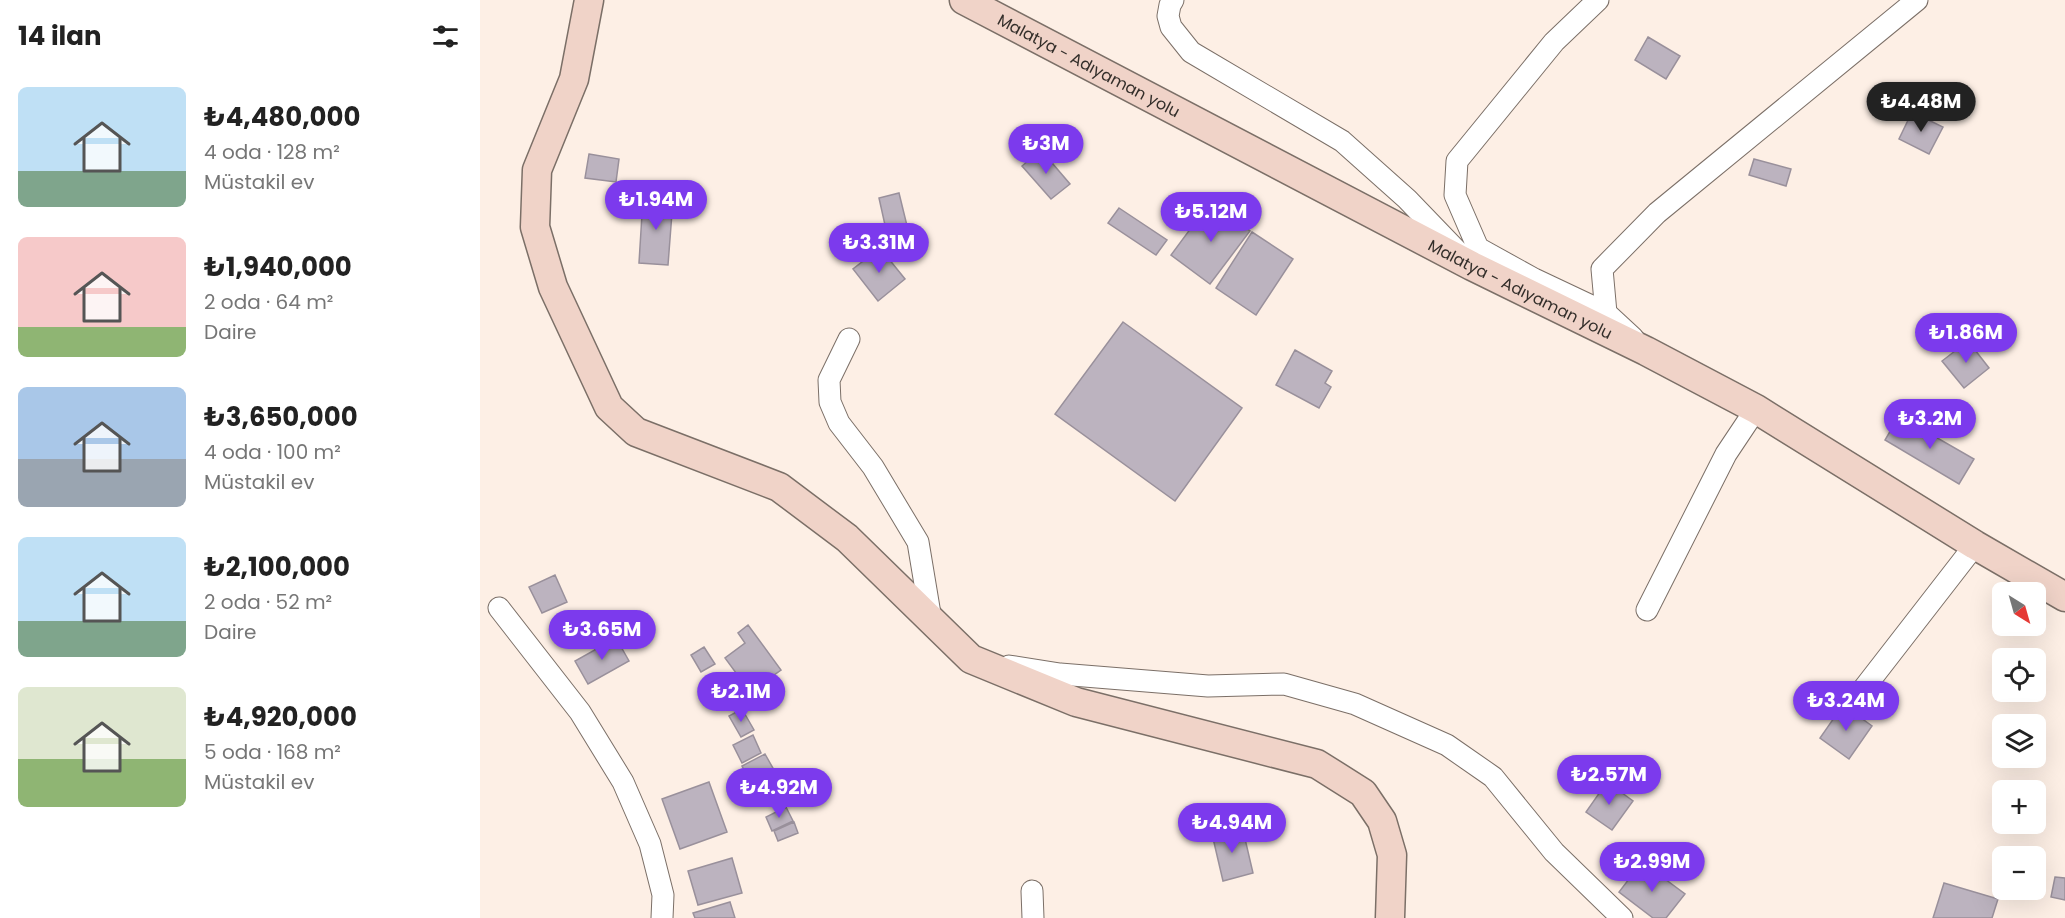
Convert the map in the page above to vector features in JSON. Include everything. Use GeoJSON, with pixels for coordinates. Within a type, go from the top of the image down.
{"type":"FeatureCollection","features":[{"type":"Feature","properties":{"kind":"street"},"geometry":{"type":"LineString","coordinates":[[589,0],[574,79],[537,170],[535,226],[553,287],[609,407],[636,432],[779,487],[847,538],[971,659],[1076,702],[1317,764],[1363,793],[1382,821],[1392,855],[1389,918]]}},
{"type":"Feature","properties":{"kind":"street","name":"Malatya - Adıyaman yolu"},"geometry":{"type":"LineString","coordinates":[[964,0],[1472,266],[1646,351],[1756,409],[2065,597]]}},
{"type":"Feature","properties":{"kind":"street"},"geometry":{"type":"LineString","coordinates":[[1173,0],[1168,16],[1171,27],[1191,52],[1342,141],[1407,199],[1472,266]]}},
{"type":"Feature","properties":{"kind":"street"},"geometry":{"type":"LineString","coordinates":[[1598,0],[1554,42],[1457,162],[1455,195],[1478,248],[1534,279],[1606,313],[1646,351]]}},
{"type":"Feature","properties":{"kind":"street"},"geometry":{"type":"LineString","coordinates":[[1606,313],[1602,269],[1657,213],[1917,0]]}},
{"type":"Feature","properties":{"kind":"street"},"geometry":{"type":"LineString","coordinates":[[849,339],[829,380],[831,402],[839,423],[873,468],[918,542],[931,620]]}},
{"type":"Feature","properties":{"kind":"street"},"geometry":{"type":"LineString","coordinates":[[1647,610],[1726,454],[1756,409]]}},
{"type":"Feature","properties":{"kind":"street"},"geometry":{"type":"LineString","coordinates":[[1861,692],[1976,544]]}},
{"type":"Feature","properties":{"kind":"street"},"geometry":{"type":"LineString","coordinates":[[499,608],[580,712],[623,782],[650,844],[663,895],[662,918]]}},
{"type":"Feature","properties":{"kind":"street"},"geometry":{"type":"LineString","coordinates":[[971,659],[1060,674],[1185,685],[1284,684],[1355,704],[1447,745],[1493,777],[1554,852],[1622,918]]}},
{"type":"Feature","properties":{"kind":"street"},"geometry":{"type":"LineString","coordinates":[[1032,891],[1033,918]]}},
{"type":"Feature","properties":{"kind":"building"},"geometry":{"type":"Polygon","coordinates":[[[1648,37],[1680,56],[1666,79],[1635,60],[1648,37]]]}},
{"type":"Feature","properties":{"kind":"building"},"geometry":{"type":"Polygon","coordinates":[[[1912,112],[1943,127],[1929,154],[1899,139],[1912,112]]]}},
{"type":"Feature","properties":{"kind":"building"},"geometry":{"type":"Polygon","coordinates":[[[1041,150],[1070,184],[1051,199],[1022,166],[1041,150]]]}},
{"type":"Feature","properties":{"kind":"building"},"geometry":{"type":"Polygon","coordinates":[[[589,154],[619,159],[616,182],[585,178],[589,154]]]}},
{"type":"Feature","properties":{"kind":"building"},"geometry":{"type":"Polygon","coordinates":[[[1754,159],[1791,169],[1786,186],[1749,175],[1754,159]]]}},
{"type":"Feature","properties":{"kind":"building"},"geometry":{"type":"Polygon","coordinates":[[[899,193],[910,238],[889,243],[879,198],[899,193]]]}},
{"type":"Feature","properties":{"kind":"building"},"geometry":{"type":"Polygon","coordinates":[[[643,198],[673,200],[668,265],[639,263],[643,198]]]}},
{"type":"Feature","properties":{"kind":"building"},"geometry":{"type":"Polygon","coordinates":[[[1211,201],[1250,231],[1210,284],[1171,255],[1211,201]]]}},
{"type":"Feature","properties":{"kind":"building"},"geometry":{"type":"Polygon","coordinates":[[[1119,208],[1167,240],[1156,255],[1108,223],[1119,208]]]}},
{"type":"Feature","properties":{"kind":"building"},"geometry":{"type":"Polygon","coordinates":[[[1252,232],[1293,259],[1256,315],[1216,288],[1252,232]]]}},
{"type":"Feature","properties":{"kind":"building"},"geometry":{"type":"Polygon","coordinates":[[[880,248],[905,279],[878,301],[853,269],[880,248]]]}},
{"type":"Feature","properties":{"kind":"building"},"geometry":{"type":"Polygon","coordinates":[[[1123,322],[1242,408],[1175,501],[1055,414],[1123,322]]]}},
{"type":"Feature","properties":{"kind":"building"},"geometry":{"type":"Polygon","coordinates":[[[1968,341],[1989,368],[1964,388],[1942,361],[1968,341]]]}},
{"type":"Feature","properties":{"kind":"building"},"geometry":{"type":"Polygon","coordinates":[[[1295,350],[1332,371],[1325,383],[1331,387],[1319,408],[1276,385],[1295,350]]]}},
{"type":"Feature","properties":{"kind":"building"},"geometry":{"type":"Polygon","coordinates":[[[1899,416],[1974,459],[1959,484],[1885,440],[1899,416]]]}},
{"type":"Feature","properties":{"kind":"building"},"geometry":{"type":"Polygon","coordinates":[[[555,575],[567,602],[542,613],[529,587],[555,575]]]}},
{"type":"Feature","properties":{"kind":"building"},"geometry":{"type":"Polygon","coordinates":[[[748,625],[781,670],[750,692],[725,658],[745,643],[738,633],[748,625]]]}},
{"type":"Feature","properties":{"kind":"building"},"geometry":{"type":"Polygon","coordinates":[[[616,638],[629,661],[588,684],[575,661],[616,638]]]}},
{"type":"Feature","properties":{"kind":"building"},"geometry":{"type":"Polygon","coordinates":[[[704,647],[715,664],[701,672],[691,655],[704,647]]]}},
{"type":"Feature","properties":{"kind":"building"},"geometry":{"type":"Polygon","coordinates":[[[728,680],[739,697],[727,704],[716,687],[728,680]]]}},
{"type":"Feature","properties":{"kind":"building"},"geometry":{"type":"Polygon","coordinates":[[[1843,705],[1872,726],[1849,759],[1820,738],[1843,705]]]}},
{"type":"Feature","properties":{"kind":"building"},"geometry":{"type":"Polygon","coordinates":[[[742,709],[754,730],[741,737],[729,716],[742,709]]]}},
{"type":"Feature","properties":{"kind":"building"},"geometry":{"type":"Polygon","coordinates":[[[753,735],[761,753],[742,763],[733,745],[753,735]]]}},
{"type":"Feature","properties":{"kind":"building"},"geometry":{"type":"Polygon","coordinates":[[[765,754],[774,770],[750,781],[742,766],[765,754]]]}},
{"type":"Feature","properties":{"kind":"building"},"geometry":{"type":"Polygon","coordinates":[[[709,782],[727,832],[680,849],[662,799],[709,782]]]}},
{"type":"Feature","properties":{"kind":"building"},"geometry":{"type":"Polygon","coordinates":[[[1607,782],[1633,801],[1612,830],[1586,812],[1607,782]]]}},
{"type":"Feature","properties":{"kind":"building"},"geometry":{"type":"Polygon","coordinates":[[[786,807],[793,821],[772,831],[766,817],[786,807]]]}},
{"type":"Feature","properties":{"kind":"building"},"geometry":{"type":"Polygon","coordinates":[[[794,822],[798,833],[778,841],[774,831],[794,822]]]}},
{"type":"Feature","properties":{"kind":"building"},"geometry":{"type":"Polygon","coordinates":[[[1242,826],[1253,873],[1223,881],[1212,834],[1242,826]]]}},
{"type":"Feature","properties":{"kind":"building"},"geometry":{"type":"Polygon","coordinates":[[[732,858],[742,893],[698,905],[688,871],[732,858]]]}},
{"type":"Feature","properties":{"kind":"building"},"geometry":{"type":"Polygon","coordinates":[[[1642,862],[1685,894],[1666,918],[1653,918],[1619,892],[1642,862]]]}},
{"type":"Feature","properties":{"kind":"building"},"geometry":{"type":"Polygon","coordinates":[[[2055,877],[2065,878],[2065,900],[2051,897],[2055,877]]]}},
{"type":"Feature","properties":{"kind":"building"},"geometry":{"type":"Polygon","coordinates":[[[1944,883],[1998,900],[1992,918],[1933,918],[1944,883]]]}},
{"type":"Feature","properties":{"kind":"building"},"geometry":{"type":"Polygon","coordinates":[[[730,902],[735,918],[695,918],[693,913],[730,902]]]}}]}
